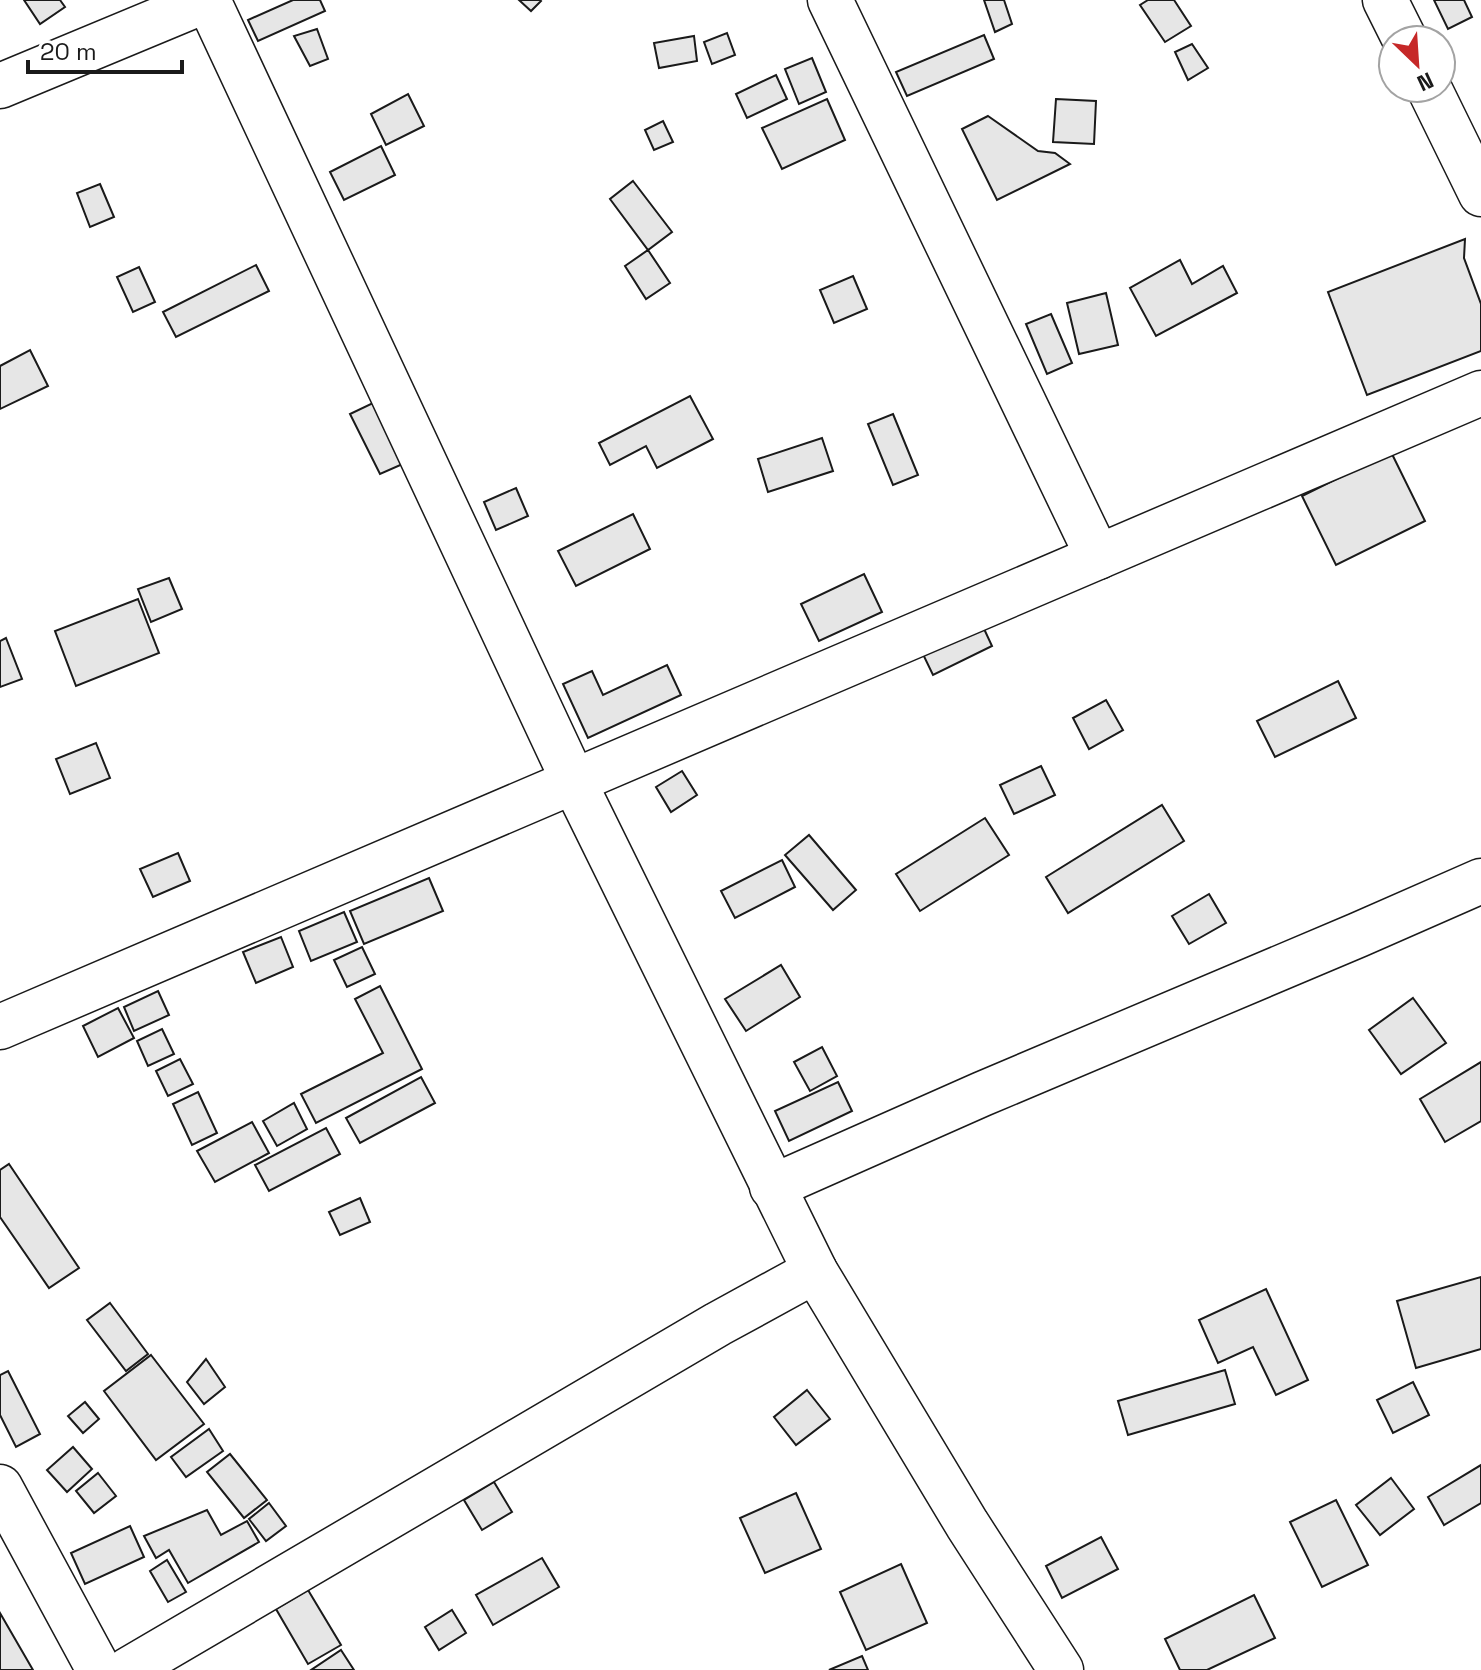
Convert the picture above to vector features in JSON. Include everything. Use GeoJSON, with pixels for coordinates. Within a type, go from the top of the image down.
{"type":"FeatureCollection","features":[{"type":"Feature","properties":{"kind":"street"},"geometry":{"type":"LineString","coordinates":[[0,86],[207,0],[574,782],[772,1187],[815,1271],[967,1524],[1061,1670]]}},
{"type":"Feature","properties":{"kind":"street"},"geometry":{"type":"LineString","coordinates":[[830,0],[1098,557]]}},
{"type":"Feature","properties":{"kind":"street"},"geometry":{"type":"LineString","coordinates":[[1385,0],[1397,24]]}},
{"type":"Feature","properties":{"kind":"street"},"geometry":{"type":"LineString","coordinates":[[1437,104],[1481,194]]}},
{"type":"Feature","properties":{"kind":"street"},"geometry":{"type":"LineString","coordinates":[[0,1027],[1481,393]]}},
{"type":"Feature","properties":{"kind":"street"},"geometry":{"type":"LineString","coordinates":[[772,1187],[1481,881]]}},
{"type":"Feature","properties":{"kind":"street"},"geometry":{"type":"LineString","coordinates":[[128,1670],[718,1324],[815,1271]]}},
{"type":"Feature","properties":{"kind":"street"},"geometry":{"type":"LineString","coordinates":[[0,1487],[99,1670]]}},
{"type":"Feature","properties":{"kind":"building"},"geometry":{"type":"Polygon","coordinates":[[[24,0],[60,0],[65,7],[40,24],[24,0]]]}},
{"type":"Feature","properties":{"kind":"building"},"geometry":{"type":"Polygon","coordinates":[[[293,0],[320,0],[325,11],[258,41],[248,20],[293,0]]]}},
{"type":"Feature","properties":{"kind":"building"},"geometry":{"type":"Polygon","coordinates":[[[519,0],[540,0],[541,1],[531,11],[519,0]]]}},
{"type":"Feature","properties":{"kind":"building"},"geometry":{"type":"Polygon","coordinates":[[[984,0],[1004,0],[1012,24],[995,32],[984,0]]]}},
{"type":"Feature","properties":{"kind":"building"},"geometry":{"type":"Polygon","coordinates":[[[1148,0],[1174,0],[1191,26],[1165,42],[1140,5],[1148,0]]]}},
{"type":"Feature","properties":{"kind":"building"},"geometry":{"type":"Polygon","coordinates":[[[1434,0],[1464,0],[1472,17],[1457,24],[1446,24],[1434,0]]]}},
{"type":"Feature","properties":{"kind":"building"},"geometry":{"type":"Polygon","coordinates":[[[317,29],[328,59],[310,66],[294,36],[317,29]]]}},
{"type":"Feature","properties":{"kind":"building"},"geometry":{"type":"Polygon","coordinates":[[[727,33],[735,55],[712,64],[704,42],[727,33]]]}},
{"type":"Feature","properties":{"kind":"building"},"geometry":{"type":"Polygon","coordinates":[[[984,35],[994,59],[907,96],[896,72],[984,35]]]}},
{"type":"Feature","properties":{"kind":"building"},"geometry":{"type":"Polygon","coordinates":[[[694,36],[697,61],[659,68],[654,43],[694,36]]]}},
{"type":"Feature","properties":{"kind":"building"},"geometry":{"type":"Polygon","coordinates":[[[1192,44],[1208,68],[1188,80],[1175,52],[1192,44]]]}},
{"type":"Feature","properties":{"kind":"building"},"geometry":{"type":"Polygon","coordinates":[[[812,58],[826,92],[799,104],[785,69],[812,58]]]}},
{"type":"Feature","properties":{"kind":"building"},"geometry":{"type":"Polygon","coordinates":[[[776,75],[787,99],[747,118],[736,94],[776,75]]]}},
{"type":"Feature","properties":{"kind":"building"},"geometry":{"type":"Polygon","coordinates":[[[408,94],[424,126],[386,145],[371,114],[408,94]]]}},
{"type":"Feature","properties":{"kind":"building"},"geometry":{"type":"Polygon","coordinates":[[[827,99],[845,140],[782,169],[762,128],[827,99]]]}},
{"type":"Feature","properties":{"kind":"building"},"geometry":{"type":"Polygon","coordinates":[[[1056,99],[1096,101],[1094,144],[1053,142],[1056,99]]]}},
{"type":"Feature","properties":{"kind":"building"},"geometry":{"type":"Polygon","coordinates":[[[988,116],[1038,151],[1055,153],[1070,164],[997,200],[962,129],[988,116]]]}},
{"type":"Feature","properties":{"kind":"building"},"geometry":{"type":"Polygon","coordinates":[[[663,121],[673,142],[654,150],[645,130],[663,121]]]}},
{"type":"Feature","properties":{"kind":"building"},"geometry":{"type":"Polygon","coordinates":[[[381,146],[395,175],[344,200],[330,172],[381,146]]]}},
{"type":"Feature","properties":{"kind":"building"},"geometry":{"type":"Polygon","coordinates":[[[633,181],[672,232],[648,250],[610,199],[633,181]]]}},
{"type":"Feature","properties":{"kind":"building"},"geometry":{"type":"Polygon","coordinates":[[[100,184],[114,217],[90,227],[77,193],[100,184]]]}},
{"type":"Feature","properties":{"kind":"building"},"geometry":{"type":"Polygon","coordinates":[[[1465,239],[1464,258],[1481,304],[1481,351],[1367,395],[1328,292],[1465,239]]]}},
{"type":"Feature","properties":{"kind":"building"},"geometry":{"type":"Polygon","coordinates":[[[648,250],[670,283],[646,299],[625,266],[648,250]]]}},
{"type":"Feature","properties":{"kind":"building"},"geometry":{"type":"Polygon","coordinates":[[[1180,260],[1192,284],[1223,266],[1237,293],[1156,336],[1130,288],[1180,260]]]}},
{"type":"Feature","properties":{"kind":"building"},"geometry":{"type":"Polygon","coordinates":[[[256,265],[269,291],[176,337],[163,312],[256,265]]]}},
{"type":"Feature","properties":{"kind":"building"},"geometry":{"type":"Polygon","coordinates":[[[139,267],[155,302],[133,312],[117,277],[139,267]]]}},
{"type":"Feature","properties":{"kind":"building"},"geometry":{"type":"Polygon","coordinates":[[[853,276],[867,309],[834,323],[820,290],[853,276]]]}},
{"type":"Feature","properties":{"kind":"building"},"geometry":{"type":"Polygon","coordinates":[[[1106,293],[1118,345],[1079,354],[1067,303],[1106,293]]]}},
{"type":"Feature","properties":{"kind":"building"},"geometry":{"type":"Polygon","coordinates":[[[1051,314],[1072,363],[1047,374],[1026,324],[1051,314]]]}},
{"type":"Feature","properties":{"kind":"building"},"geometry":{"type":"Polygon","coordinates":[[[30,350],[48,386],[0,409],[0,366],[30,350]]]}},
{"type":"Feature","properties":{"kind":"building"},"geometry":{"type":"Polygon","coordinates":[[[690,396],[713,439],[657,468],[646,446],[610,465],[599,443],[690,396]]]}},
{"type":"Feature","properties":{"kind":"building"},"geometry":{"type":"Polygon","coordinates":[[[375,402],[405,463],[380,474],[350,414],[375,402]]]}},
{"type":"Feature","properties":{"kind":"building"},"geometry":{"type":"Polygon","coordinates":[[[893,414],[918,475],[893,485],[868,424],[893,414]]]}},
{"type":"Feature","properties":{"kind":"building"},"geometry":{"type":"Polygon","coordinates":[[[822,438],[833,471],[768,492],[758,459],[822,438]]]}},
{"type":"Feature","properties":{"kind":"building"},"geometry":{"type":"Polygon","coordinates":[[[1391,452],[1425,521],[1336,565],[1302,496],[1391,452]]]}},
{"type":"Feature","properties":{"kind":"building"},"geometry":{"type":"Polygon","coordinates":[[[516,488],[528,516],[496,530],[484,502],[516,488]]]}},
{"type":"Feature","properties":{"kind":"building"},"geometry":{"type":"Polygon","coordinates":[[[633,514],[650,549],[576,586],[558,551],[633,514]]]}},
{"type":"Feature","properties":{"kind":"building"},"geometry":{"type":"Polygon","coordinates":[[[864,574],[882,612],[819,641],[801,604],[864,574]]]}},
{"type":"Feature","properties":{"kind":"building"},"geometry":{"type":"Polygon","coordinates":[[[169,578],[182,609],[151,622],[138,589],[169,578]]]}},
{"type":"Feature","properties":{"kind":"building"},"geometry":{"type":"Polygon","coordinates":[[[138,599],[159,653],[76,686],[55,631],[138,599]]]}},
{"type":"Feature","properties":{"kind":"building"},"geometry":{"type":"Polygon","coordinates":[[[979,618],[992,646],[933,675],[919,646],[979,618]]]}},
{"type":"Feature","properties":{"kind":"building"},"geometry":{"type":"Polygon","coordinates":[[[6,638],[22,679],[0,687],[0,641],[6,638]]]}},
{"type":"Feature","properties":{"kind":"building"},"geometry":{"type":"Polygon","coordinates":[[[667,665],[681,695],[588,738],[563,684],[592,671],[603,695],[667,665]]]}},
{"type":"Feature","properties":{"kind":"building"},"geometry":{"type":"Polygon","coordinates":[[[1338,681],[1356,718],[1275,757],[1257,721],[1338,681]]]}},
{"type":"Feature","properties":{"kind":"building"},"geometry":{"type":"Polygon","coordinates":[[[1106,700],[1123,730],[1089,749],[1073,718],[1106,700]]]}},
{"type":"Feature","properties":{"kind":"building"},"geometry":{"type":"Polygon","coordinates":[[[96,743],[110,778],[70,794],[56,759],[96,743]]]}},
{"type":"Feature","properties":{"kind":"building"},"geometry":{"type":"Polygon","coordinates":[[[1041,766],[1055,795],[1014,814],[1000,785],[1041,766]]]}},
{"type":"Feature","properties":{"kind":"building"},"geometry":{"type":"Polygon","coordinates":[[[682,771],[697,795],[671,812],[656,787],[682,771]]]}},
{"type":"Feature","properties":{"kind":"building"},"geometry":{"type":"Polygon","coordinates":[[[1162,805],[1184,841],[1068,913],[1046,877],[1162,805]]]}},
{"type":"Feature","properties":{"kind":"building"},"geometry":{"type":"Polygon","coordinates":[[[985,818],[1009,855],[920,911],[896,874],[985,818]]]}},
{"type":"Feature","properties":{"kind":"building"},"geometry":{"type":"Polygon","coordinates":[[[809,835],[856,890],[833,910],[785,855],[809,835]]]}},
{"type":"Feature","properties":{"kind":"building"},"geometry":{"type":"Polygon","coordinates":[[[178,853],[190,881],[153,897],[140,869],[178,853]]]}},
{"type":"Feature","properties":{"kind":"building"},"geometry":{"type":"Polygon","coordinates":[[[782,860],[795,887],[735,918],[721,891],[782,860]]]}},
{"type":"Feature","properties":{"kind":"building"},"geometry":{"type":"Polygon","coordinates":[[[429,878],[443,911],[364,944],[350,911],[429,878]]]}},
{"type":"Feature","properties":{"kind":"building"},"geometry":{"type":"Polygon","coordinates":[[[1209,894],[1226,923],[1189,944],[1172,916],[1209,894]]]}},
{"type":"Feature","properties":{"kind":"building"},"geometry":{"type":"Polygon","coordinates":[[[344,912],[357,942],[311,961],[299,931],[344,912]]]}},
{"type":"Feature","properties":{"kind":"building"},"geometry":{"type":"Polygon","coordinates":[[[281,937],[293,967],[256,983],[243,952],[281,937]]]}},
{"type":"Feature","properties":{"kind":"building"},"geometry":{"type":"Polygon","coordinates":[[[362,947],[375,974],[347,987],[334,960],[362,947]]]}},
{"type":"Feature","properties":{"kind":"building"},"geometry":{"type":"Polygon","coordinates":[[[781,965],[800,997],[746,1031],[725,999],[781,965]]]}},
{"type":"Feature","properties":{"kind":"building"},"geometry":{"type":"Polygon","coordinates":[[[380,986],[422,1069],[316,1123],[301,1094],[383,1053],[355,999],[380,986]]]}},
{"type":"Feature","properties":{"kind":"building"},"geometry":{"type":"Polygon","coordinates":[[[158,991],[169,1015],[134,1031],[124,1007],[158,991]]]}},
{"type":"Feature","properties":{"kind":"building"},"geometry":{"type":"Polygon","coordinates":[[[1413,998],[1446,1043],[1401,1074],[1369,1030],[1413,998]]]}},
{"type":"Feature","properties":{"kind":"building"},"geometry":{"type":"Polygon","coordinates":[[[118,1008],[134,1038],[98,1057],[83,1026],[118,1008]]]}},
{"type":"Feature","properties":{"kind":"building"},"geometry":{"type":"Polygon","coordinates":[[[162,1029],[174,1054],[148,1066],[137,1041],[162,1029]]]}},
{"type":"Feature","properties":{"kind":"building"},"geometry":{"type":"Polygon","coordinates":[[[822,1047],[837,1076],[810,1091],[794,1062],[822,1047]]]}},
{"type":"Feature","properties":{"kind":"building"},"geometry":{"type":"Polygon","coordinates":[[[180,1059],[193,1084],[168,1096],[156,1071],[180,1059]]]}},
{"type":"Feature","properties":{"kind":"building"},"geometry":{"type":"Polygon","coordinates":[[[1481,1062],[1481,1121],[1445,1142],[1420,1099],[1481,1062]]]}},
{"type":"Feature","properties":{"kind":"building"},"geometry":{"type":"Polygon","coordinates":[[[421,1077],[435,1103],[360,1143],[346,1118],[421,1077]]]}},
{"type":"Feature","properties":{"kind":"building"},"geometry":{"type":"Polygon","coordinates":[[[838,1082],[852,1111],[789,1141],[775,1111],[838,1082]]]}},
{"type":"Feature","properties":{"kind":"building"},"geometry":{"type":"Polygon","coordinates":[[[198,1092],[217,1133],[192,1145],[173,1104],[198,1092]]]}},
{"type":"Feature","properties":{"kind":"building"},"geometry":{"type":"Polygon","coordinates":[[[294,1103],[307,1129],[277,1146],[263,1121],[294,1103]]]}},
{"type":"Feature","properties":{"kind":"building"},"geometry":{"type":"Polygon","coordinates":[[[252,1122],[269,1153],[215,1182],[197,1151],[252,1122]]]}},
{"type":"Feature","properties":{"kind":"building"},"geometry":{"type":"Polygon","coordinates":[[[326,1128],[340,1154],[269,1191],[255,1165],[326,1128]]]}},
{"type":"Feature","properties":{"kind":"building"},"geometry":{"type":"Polygon","coordinates":[[[9,1164],[79,1268],[49,1288],[0,1217],[0,1170],[9,1164]]]}},
{"type":"Feature","properties":{"kind":"building"},"geometry":{"type":"Polygon","coordinates":[[[360,1198],[370,1222],[340,1235],[329,1212],[360,1198]]]}},
{"type":"Feature","properties":{"kind":"building"},"geometry":{"type":"Polygon","coordinates":[[[1481,1277],[1481,1349],[1416,1368],[1397,1301],[1481,1277]]]}},
{"type":"Feature","properties":{"kind":"building"},"geometry":{"type":"Polygon","coordinates":[[[1266,1289],[1308,1380],[1276,1395],[1253,1347],[1218,1363],[1199,1320],[1266,1289]]]}},
{"type":"Feature","properties":{"kind":"building"},"geometry":{"type":"Polygon","coordinates":[[[110,1303],[148,1354],[126,1371],[87,1320],[110,1303]]]}},
{"type":"Feature","properties":{"kind":"building"},"geometry":{"type":"Polygon","coordinates":[[[151,1355],[204,1424],[156,1460],[104,1391],[151,1355]]]}},
{"type":"Feature","properties":{"kind":"building"},"geometry":{"type":"Polygon","coordinates":[[[206,1359],[225,1387],[204,1404],[187,1382],[206,1359]]]}},
{"type":"Feature","properties":{"kind":"building"},"geometry":{"type":"Polygon","coordinates":[[[1225,1370],[1235,1404],[1128,1435],[1118,1401],[1225,1370]]]}},
{"type":"Feature","properties":{"kind":"building"},"geometry":{"type":"Polygon","coordinates":[[[8,1371],[40,1434],[16,1447],[0,1415],[0,1375],[8,1371]]]}},
{"type":"Feature","properties":{"kind":"building"},"geometry":{"type":"Polygon","coordinates":[[[1413,1382],[1429,1415],[1393,1433],[1377,1400],[1413,1382]]]}},
{"type":"Feature","properties":{"kind":"building"},"geometry":{"type":"Polygon","coordinates":[[[807,1390],[830,1419],[796,1445],[774,1417],[807,1390]]]}},
{"type":"Feature","properties":{"kind":"building"},"geometry":{"type":"Polygon","coordinates":[[[85,1402],[99,1419],[83,1433],[68,1416],[85,1402]]]}},
{"type":"Feature","properties":{"kind":"building"},"geometry":{"type":"Polygon","coordinates":[[[209,1429],[223,1451],[186,1477],[171,1457],[209,1429]]]}},
{"type":"Feature","properties":{"kind":"building"},"geometry":{"type":"Polygon","coordinates":[[[73,1447],[92,1469],[67,1492],[47,1470],[73,1447]]]}},
{"type":"Feature","properties":{"kind":"building"},"geometry":{"type":"Polygon","coordinates":[[[230,1454],[267,1500],[244,1518],[207,1472],[230,1454]]]}},
{"type":"Feature","properties":{"kind":"building"},"geometry":{"type":"Polygon","coordinates":[[[1481,1465],[1481,1503],[1444,1525],[1428,1497],[1481,1465]]]}},
{"type":"Feature","properties":{"kind":"building"},"geometry":{"type":"Polygon","coordinates":[[[98,1473],[116,1496],[94,1513],[76,1491],[98,1473]]]}},
{"type":"Feature","properties":{"kind":"building"},"geometry":{"type":"Polygon","coordinates":[[[1391,1478],[1414,1509],[1380,1535],[1356,1505],[1391,1478]]]}},
{"type":"Feature","properties":{"kind":"building"},"geometry":{"type":"Polygon","coordinates":[[[494,1482],[512,1512],[482,1530],[464,1500],[494,1482]]]}},
{"type":"Feature","properties":{"kind":"building"},"geometry":{"type":"Polygon","coordinates":[[[796,1493],[821,1549],[765,1573],[740,1518],[796,1493]]]}},
{"type":"Feature","properties":{"kind":"building"},"geometry":{"type":"Polygon","coordinates":[[[1336,1500],[1368,1565],[1322,1587],[1290,1522],[1336,1500]]]}},
{"type":"Feature","properties":{"kind":"building"},"geometry":{"type":"Polygon","coordinates":[[[269,1503],[286,1526],[266,1541],[249,1519],[269,1503]]]}},
{"type":"Feature","properties":{"kind":"building"},"geometry":{"type":"Polygon","coordinates":[[[207,1510],[221,1535],[247,1521],[259,1542],[188,1583],[169,1550],[156,1558],[144,1536],[207,1510]]]}},
{"type":"Feature","properties":{"kind":"building"},"geometry":{"type":"Polygon","coordinates":[[[130,1526],[144,1557],[85,1584],[71,1553],[130,1526]]]}},
{"type":"Feature","properties":{"kind":"building"},"geometry":{"type":"Polygon","coordinates":[[[1101,1537],[1118,1569],[1062,1598],[1046,1566],[1101,1537]]]}},
{"type":"Feature","properties":{"kind":"building"},"geometry":{"type":"Polygon","coordinates":[[[542,1558],[559,1587],[493,1625],[476,1595],[542,1558]]]}},
{"type":"Feature","properties":{"kind":"building"},"geometry":{"type":"Polygon","coordinates":[[[167,1560],[186,1592],[168,1602],[150,1571],[167,1560]]]}},
{"type":"Feature","properties":{"kind":"building"},"geometry":{"type":"Polygon","coordinates":[[[901,1564],[927,1623],[866,1650],[840,1592],[901,1564]]]}},
{"type":"Feature","properties":{"kind":"building"},"geometry":{"type":"Polygon","coordinates":[[[308,1590],[341,1645],[308,1664],[276,1609],[308,1590]]]}},
{"type":"Feature","properties":{"kind":"building"},"geometry":{"type":"Polygon","coordinates":[[[1254,1595],[1275,1638],[1207,1670],[1180,1670],[1165,1639],[1254,1595]]]}},
{"type":"Feature","properties":{"kind":"building"},"geometry":{"type":"Polygon","coordinates":[[[452,1610],[466,1633],[439,1650],[425,1627],[452,1610]]]}},
{"type":"Feature","properties":{"kind":"building"},"geometry":{"type":"Polygon","coordinates":[[[0,1613],[33,1670],[0,1670],[0,1613]]]}},
{"type":"Feature","properties":{"kind":"building"},"geometry":{"type":"Polygon","coordinates":[[[341,1650],[354,1670],[311,1670],[341,1650]]]}},
{"type":"Feature","properties":{"kind":"building"},"geometry":{"type":"Polygon","coordinates":[[[862,1656],[868,1670],[829,1670],[862,1656]]]}}]}
